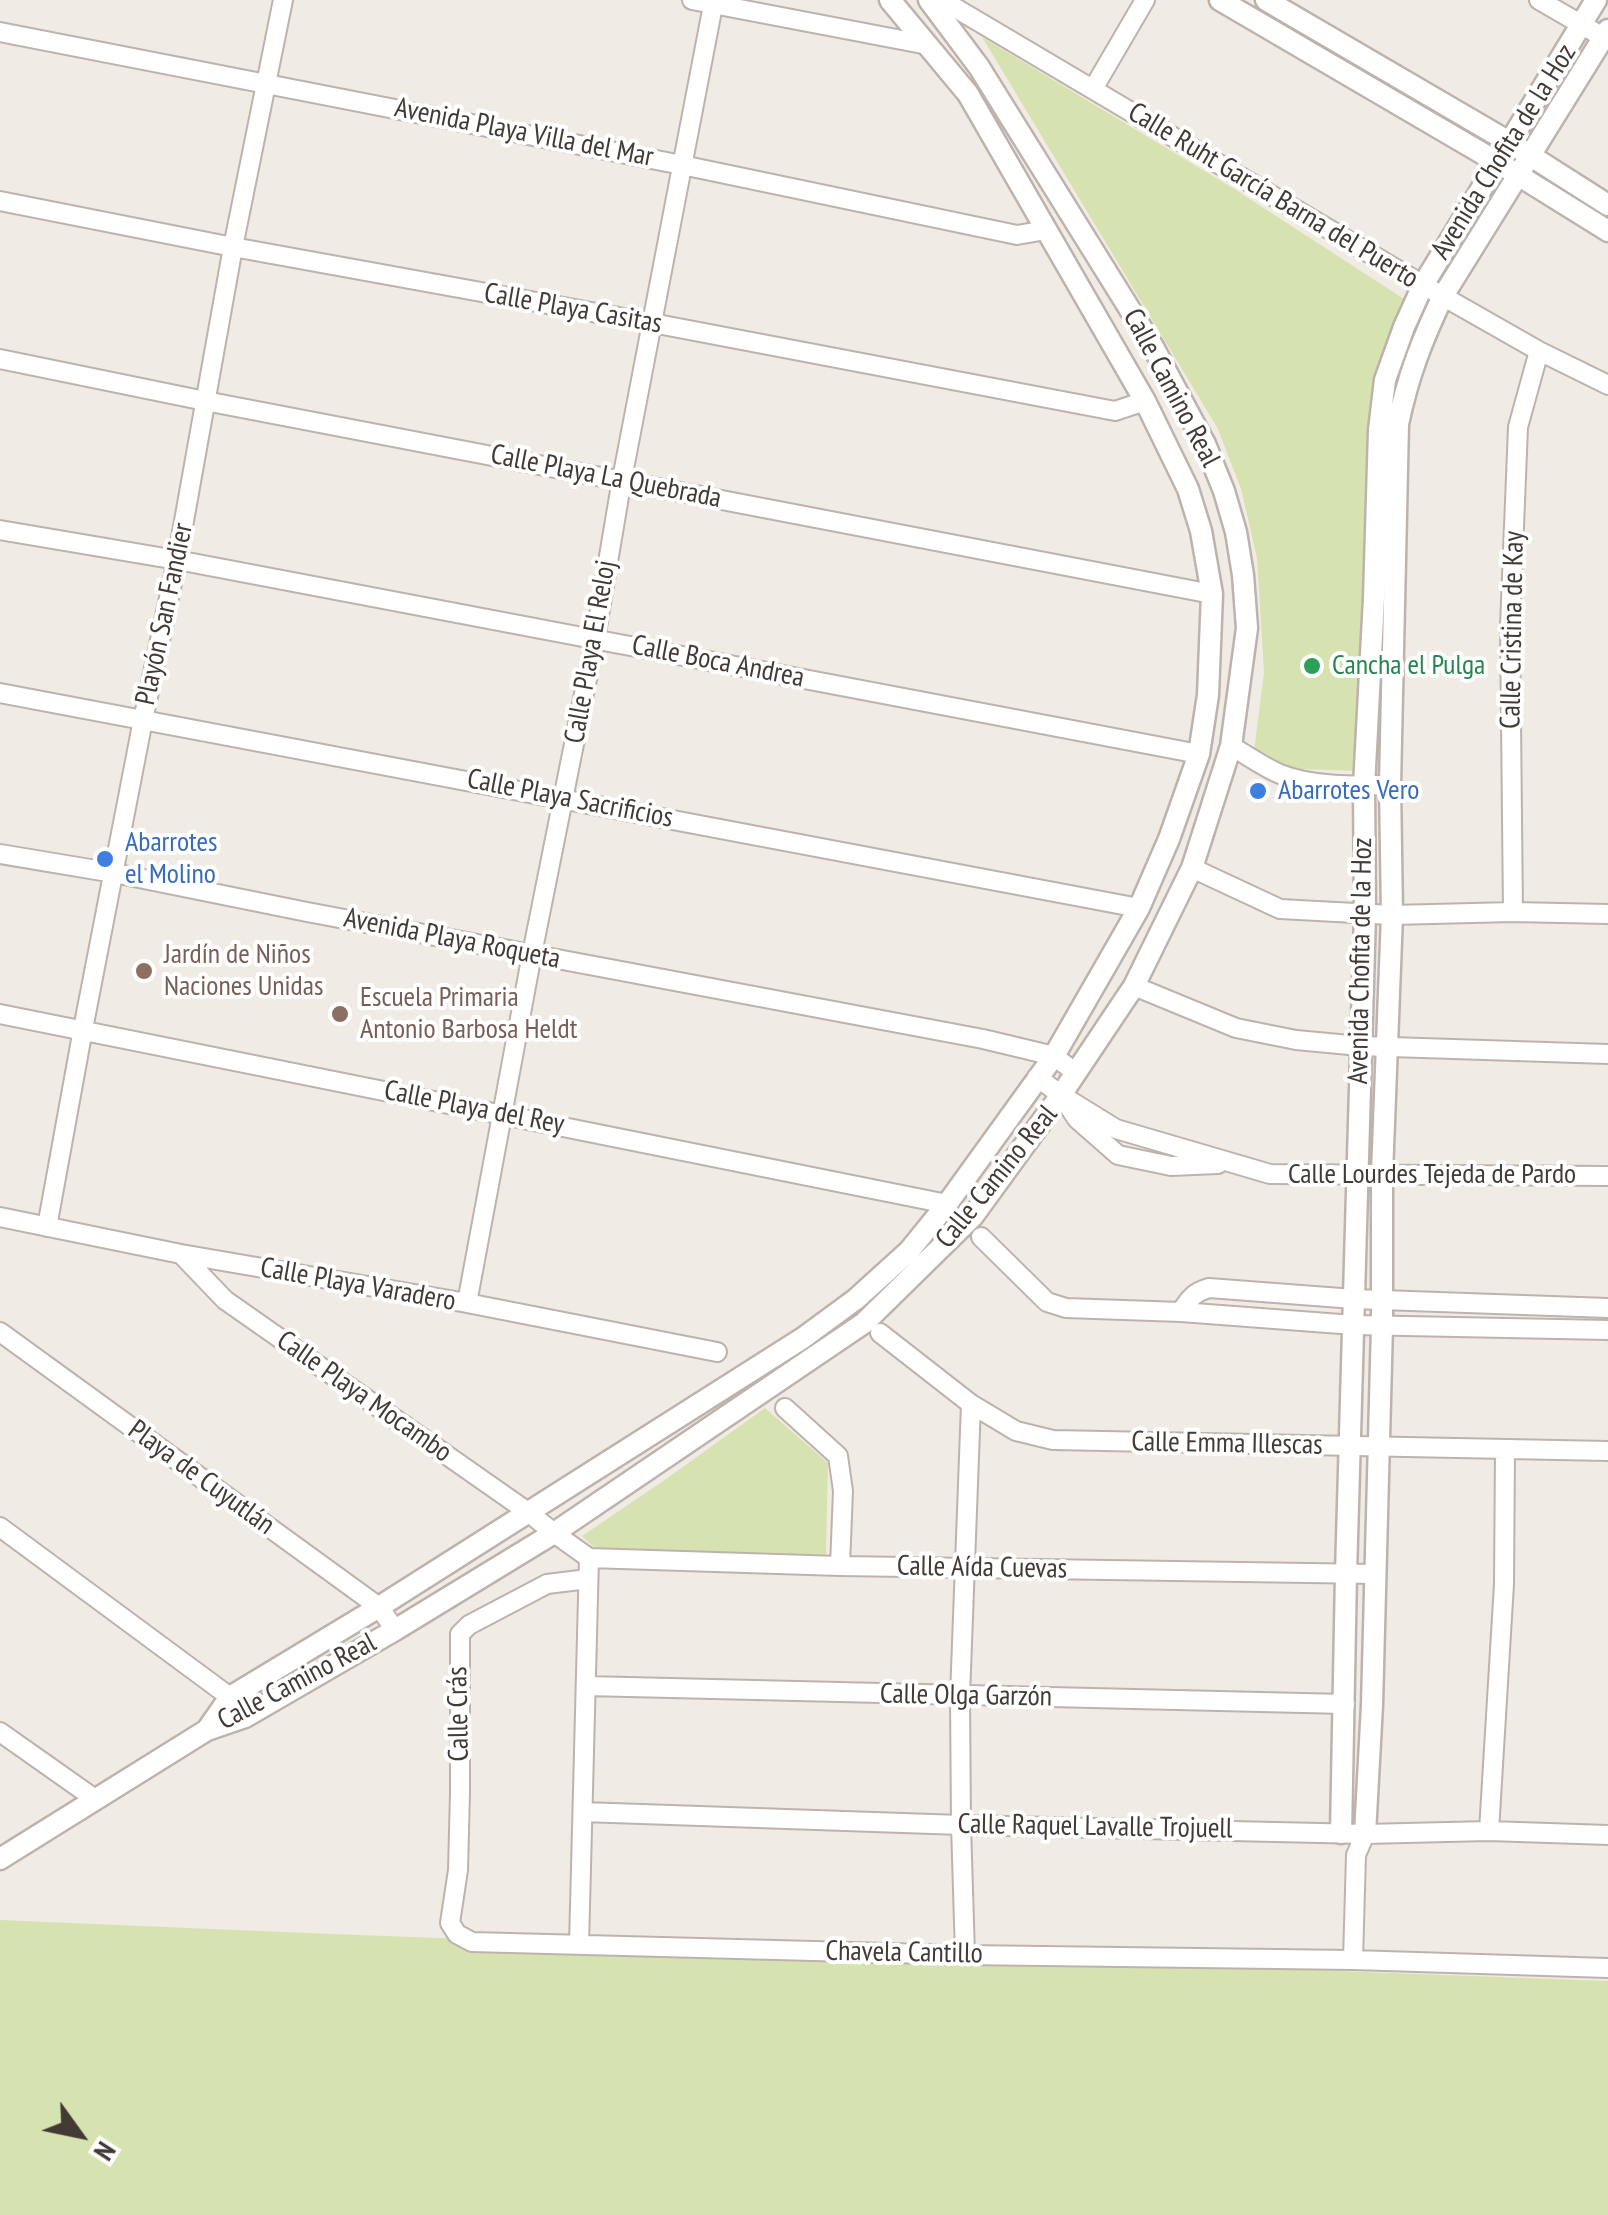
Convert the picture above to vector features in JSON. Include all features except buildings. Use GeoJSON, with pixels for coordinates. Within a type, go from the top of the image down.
{"type":"FeatureCollection","features":[{"type":"Feature","properties":{"kind":"street","name":"Playón San Fandier"},"geometry":{"type":"LineString","coordinates":[[47,1227],[283,0]]}},
{"type":"Feature","properties":{"kind":"street"},"geometry":{"type":"LineString","coordinates":[[692,0],[928,44]]}},
{"type":"Feature","properties":{"kind":"street","name":"Calle Camino Real"},"geometry":{"type":"LineString","coordinates":[[207,1730],[230,1697],[760,1366],[843,1309],[909,1251],[1054,1056],[1139,908],[1169,839],[1199,754],[1208,695],[1212,594],[1201,531],[1188,489],[1145,401],[968,94],[890,0]]}},
{"type":"Feature","properties":{"kind":"street","name":"Calle Camino Real"},"geometry":{"type":"LineString","coordinates":[[207,1730],[245,1716],[554,1534],[864,1322],[972,1216],[1061,1096],[1134,986],[1192,868],[1232,746],[1247,628],[1236,532],[1224,491],[1205,444],[1152,346],[990,84],[929,0]]}},
{"type":"Feature","properties":{"kind":"street","name":"Calle Ruht García Barna del Puerto"},"geometry":{"type":"LineString","coordinates":[[942,0],[1422,285],[1608,386]]}},
{"type":"Feature","properties":{"kind":"street"},"geometry":{"type":"LineString","coordinates":[[1093,90],[1145,0]]}},
{"type":"Feature","properties":{"kind":"street"},"geometry":{"type":"LineString","coordinates":[[1220,0],[1608,231]]}},
{"type":"Feature","properties":{"kind":"street"},"geometry":{"type":"LineString","coordinates":[[1266,0],[1509,142],[1608,205]]}},
{"type":"Feature","properties":{"kind":"street"},"geometry":{"type":"LineString","coordinates":[[1539,0],[1607,36]]}},
{"type":"Feature","properties":{"kind":"street","name":"Avenida Chofita de la Hoz"},"geometry":{"type":"LineString","coordinates":[[1353,1960],[1356,1854],[1364,1834],[1372,1705],[1382,1174],[1392,916],[1378,430],[1385,380],[1422,285],[1596,0]]}},
{"type":"Feature","properties":{"kind":"street","name":"Calle Playa El Reloj"},"geometry":{"type":"LineString","coordinates":[[467,1304],[713,2]]}},
{"type":"Feature","properties":{"kind":"street","name":"Avenida Playa Villa del Mar"},"geometry":{"type":"LineString","coordinates":[[0,32],[268,82],[1017,235],[1046,230]]}},
{"type":"Feature","properties":{"kind":"street","name":"Avenida Chofita de la Hoz"},"geometry":{"type":"LineString","coordinates":[[1342,1833],[1365,914],[1364,786],[1385,598],[1398,424],[1407,381],[1443,296],[1607,36]]}},
{"type":"Feature","properties":{"kind":"street","name":"Calle Playa Casitas"},"geometry":{"type":"LineString","coordinates":[[0,201],[1115,412],[1145,401]]}},
{"type":"Feature","properties":{"kind":"street","name":"Calle Cristina de Kay"},"geometry":{"type":"LineString","coordinates":[[1513,912],[1510,626],[1518,426],[1538,351]]}},
{"type":"Feature","properties":{"kind":"street","name":"Calle Playa La Quebrada"},"geometry":{"type":"LineString","coordinates":[[0,359],[1212,594]]}},
{"type":"Feature","properties":{"kind":"street","name":"Calle Boca Andrea"},"geometry":{"type":"LineString","coordinates":[[0,530],[178,560],[1199,754]]}},
{"type":"Feature","properties":{"kind":"street","name":"Calle Playa Sacrificios"},"geometry":{"type":"LineString","coordinates":[[0,693],[1139,908]]}},
{"type":"Feature","properties":{"kind":"street"},"geometry":{"type":"LineString","coordinates":[[1232,746],[1280,774],[1315,783],[1390,784]]}},
{"type":"Feature","properties":{"kind":"street","name":"Avenida Playa Roqueta"},"geometry":{"type":"LineString","coordinates":[[0,854],[983,1039],[1054,1056],[1076,1073]]}},
{"type":"Feature","properties":{"kind":"street"},"geometry":{"type":"LineString","coordinates":[[1192,868],[1280,909],[1392,916],[1608,914]]}},
{"type":"Feature","properties":{"kind":"street"},"geometry":{"type":"LineString","coordinates":[[1134,986],[1236,1028],[1296,1040],[1360,1046],[1608,1054]]}},
{"type":"Feature","properties":{"kind":"street","name":"Calle Playa del Rey"},"geometry":{"type":"LineString","coordinates":[[0,1014],[947,1204]]}},
{"type":"Feature","properties":{"kind":"street","name":"Calle Lourdes Tejeda de Pardo"},"geometry":{"type":"LineString","coordinates":[[1037,1078],[1116,1129],[1270,1174],[1608,1176]]}},
{"type":"Feature","properties":{"kind":"street","name":"Calle Playa Varadero"},"geometry":{"type":"LineString","coordinates":[[0,1218],[716,1352]]}},
{"type":"Feature","properties":{"kind":"street"},"geometry":{"type":"LineString","coordinates":[[981,1237],[1047,1302],[1066,1308],[1354,1325],[1608,1330]]}},
{"type":"Feature","properties":{"kind":"street","name":"Calle Playa Mocambo"},"geometry":{"type":"LineString","coordinates":[[180,1254],[225,1300],[589,1558]]}},
{"type":"Feature","properties":{"kind":"street"},"geometry":{"type":"LineString","coordinates":[[1181,1312],[1198,1291],[1209,1288],[1354,1299],[1608,1308]]}},
{"type":"Feature","properties":{"kind":"street","name":"Playa de Cuyutlán"},"geometry":{"type":"LineString","coordinates":[[0,1332],[379,1606],[395,1630]]}},
{"type":"Feature","properties":{"kind":"street","name":"Calle Emma Illescas"},"geometry":{"type":"LineString","coordinates":[[880,1332],[971,1404],[1016,1431],[1053,1440],[1608,1451]]}},
{"type":"Feature","properties":{"kind":"street"},"geometry":{"type":"LineString","coordinates":[[966,1954],[960,1696],[971,1404]]}},
{"type":"Feature","properties":{"kind":"street"},"geometry":{"type":"LineString","coordinates":[[784,1408],[838,1456],[843,1491],[840,1566]]}},
{"type":"Feature","properties":{"kind":"street"},"geometry":{"type":"LineString","coordinates":[[1489,1831],[1504,1584],[1505,1450]]}},
{"type":"Feature","properties":{"kind":"street"},"geometry":{"type":"LineString","coordinates":[[0,1527],[230,1697],[245,1716]]}},
{"type":"Feature","properties":{"kind":"street"},"geometry":{"type":"LineString","coordinates":[[579,1945],[589,1558]]}},
{"type":"Feature","properties":{"kind":"street","name":"Calle Aída Cuevas"},"geometry":{"type":"LineString","coordinates":[[589,1558],[1376,1574]]}},
{"type":"Feature","properties":{"kind":"street","name":"Calle Crás"},"geometry":{"type":"LineString","coordinates":[[456,1934],[450,1923],[458,1870],[460,1634],[469,1625],[547,1584],[588,1580]]}},
{"type":"Feature","properties":{"kind":"street","name":"Calle Olga Garzón"},"geometry":{"type":"LineString","coordinates":[[586,1686],[1345,1704]]}},
{"type":"Feature","properties":{"kind":"street"},"geometry":{"type":"LineString","coordinates":[[0,1858],[207,1730]]}},
{"type":"Feature","properties":{"kind":"street"},"geometry":{"type":"LineString","coordinates":[[0,1732],[94,1799]]}},
{"type":"Feature","properties":{"kind":"street","name":"Calle Raquel Lavalle Trojuell"},"geometry":{"type":"LineString","coordinates":[[582,1812],[1364,1834],[1489,1831],[1608,1835]]}},
{"type":"Feature","properties":{"kind":"street"},"geometry":{"type":"LineString","coordinates":[[1342,1833],[1356,1854]]}},
{"type":"Feature","properties":{"kind":"street","name":"Chavela Cantillo"},"geometry":{"type":"LineString","coordinates":[[456,1934],[472,1942],[1608,1968]]}},
{"type":"Feature","properties":{"kind":"green space"},"geometry":{"type":"Polygon","coordinates":[[[982,37],[1236,190],[1404,299],[1380,358],[1369,412],[1358,771],[1301,769],[1253,760],[1264,672],[1257,558],[1241,489],[1218,429],[982,37]]]}},
{"type":"Feature","properties":{"kind":"green space"},"geometry":{"type":"Polygon","coordinates":[[[765,1408],[828,1463],[826,1555],[598,1551],[582,1536],[666,1479],[765,1408]]]}},
{"type":"Feature","properties":{"kind":"green space"},"geometry":{"type":"Polygon","coordinates":[[[0,1920],[1608,1981],[1608,2215],[0,2215],[0,1920]]]}},
{"type":"Feature","properties":{"kind":"place","name":"Cancha el Pulga"},"geometry":{"type":"Point","coordinates":[1312,666]}},
{"type":"Feature","properties":{"kind":"place","name":"Abarrotes Vero"},"geometry":{"type":"Point","coordinates":[1258,791]}},
{"type":"Feature","properties":{"kind":"place","name":"Abarrotes el Molino"},"geometry":{"type":"Point","coordinates":[105,859]}},
{"type":"Feature","properties":{"kind":"place","name":"Jardín de Niños Naciones Unidas"},"geometry":{"type":"Point","coordinates":[144,971]}},
{"type":"Feature","properties":{"kind":"place","name":"Escuela Primaria Antonio Barbosa Heldt"},"geometry":{"type":"Point","coordinates":[340,1014]}}]}
